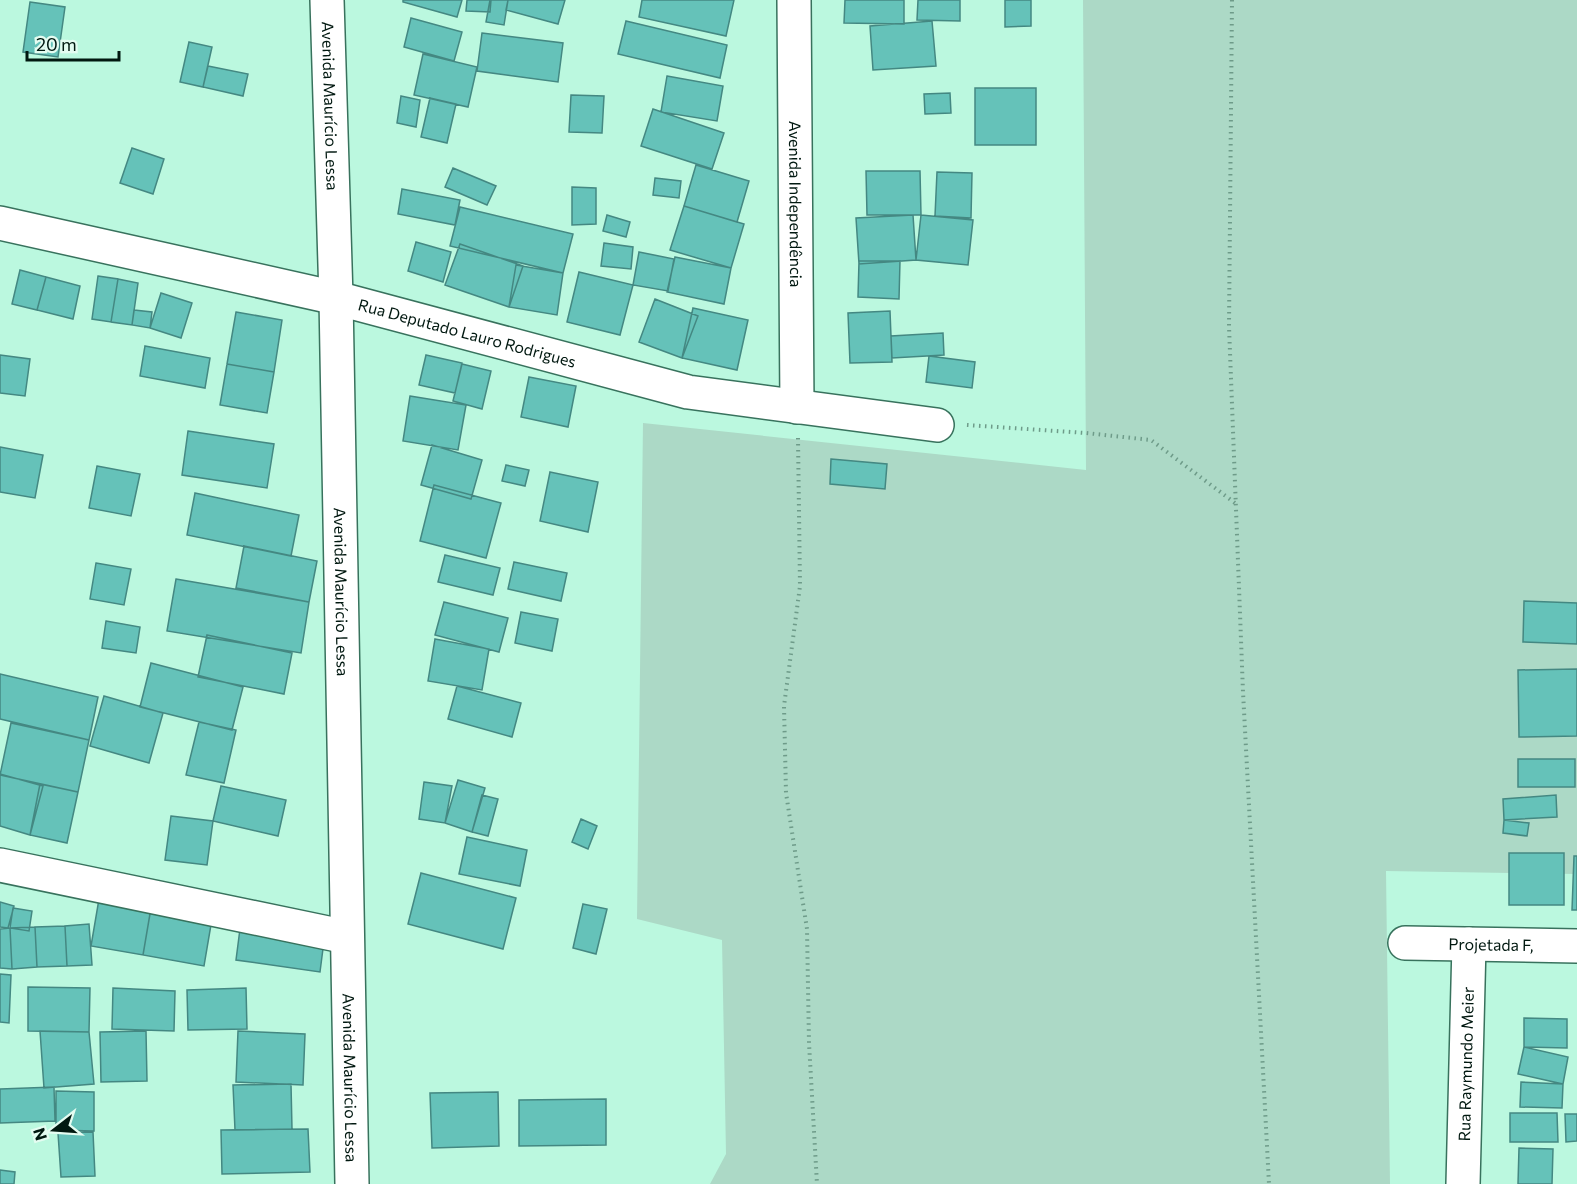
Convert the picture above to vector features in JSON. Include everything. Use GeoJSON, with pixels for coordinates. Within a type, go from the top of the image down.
{"type":"FeatureCollection","features":[{"type":"Feature","properties":{"kind":"street","name":"Avenida Maurício Lessa"},"geometry":{"type":"LineString","coordinates":[[327,0],[336,298],[352,1184]]}},
{"type":"Feature","properties":{"kind":"street","name":"Avenida Independência"},"geometry":{"type":"LineString","coordinates":[[794,0],[797,407]]}},
{"type":"Feature","properties":{"kind":"street","name":"Rua Deputado Lauro Rodrigues"},"geometry":{"type":"LineString","coordinates":[[0,223],[336,298],[688,392],[937,425]]}},
{"type":"Feature","properties":{"kind":"street"},"geometry":{"type":"LineString","coordinates":[[0,865],[347,937]]}},
{"type":"Feature","properties":{"kind":"street","name":"Projetada F,"},"geometry":{"type":"LineString","coordinates":[[1405,943],[1577,946]]}},
{"type":"Feature","properties":{"kind":"street","name":"Rua Raymundo Meier"},"geometry":{"type":"LineString","coordinates":[[1463,1184],[1469,944]]}},
{"type":"Feature","properties":{"kind":"path"},"geometry":{"type":"LineString","coordinates":[[1232,0],[1228,326],[1269,1184]]}},
{"type":"Feature","properties":{"kind":"path"},"geometry":{"type":"LineString","coordinates":[[797,407],[800,586],[784,706],[786,793],[807,929],[809,1042],[818,1184]]}},
{"type":"Feature","properties":{"kind":"path"},"geometry":{"type":"LineString","coordinates":[[937,425],[983,425],[1151,440],[1236,503]]}},
{"type":"Feature","properties":{"kind":"green space"},"geometry":{"type":"Polygon","coordinates":[[[1083,0],[1577,0],[1577,874],[1386,871],[1390,1184],[710,1184],[726,1154],[722,940],[637,919],[643,423],[1086,470],[1083,0]]]}},
{"type":"Feature","properties":{"kind":"building"},"geometry":{"type":"Polygon","coordinates":[[[403,0],[462,0],[457,17],[403,2],[403,0]]]}},
{"type":"Feature","properties":{"kind":"building"},"geometry":{"type":"Polygon","coordinates":[[[467,0],[491,0],[490,12],[466,11],[467,0]]]}},
{"type":"Feature","properties":{"kind":"building"},"geometry":{"type":"Polygon","coordinates":[[[490,0],[508,0],[504,25],[486,22],[490,0]]]}},
{"type":"Feature","properties":{"kind":"building"},"geometry":{"type":"Polygon","coordinates":[[[508,0],[565,0],[558,24],[506,10],[508,0]]]}},
{"type":"Feature","properties":{"kind":"building"},"geometry":{"type":"Polygon","coordinates":[[[642,0],[734,0],[726,36],[639,17],[642,0]]]}},
{"type":"Feature","properties":{"kind":"building"},"geometry":{"type":"Polygon","coordinates":[[[845,0],[904,0],[904,24],[844,23],[845,0]]]}},
{"type":"Feature","properties":{"kind":"building"},"geometry":{"type":"Polygon","coordinates":[[[918,0],[960,0],[960,21],[917,20],[918,0]]]}},
{"type":"Feature","properties":{"kind":"building"},"geometry":{"type":"Polygon","coordinates":[[[1005,0],[1031,0],[1031,26],[1005,27],[1005,0]]]}},
{"type":"Feature","properties":{"kind":"building"},"geometry":{"type":"Polygon","coordinates":[[[30,2],[65,7],[58,57],[23,52],[30,2]]]}},
{"type":"Feature","properties":{"kind":"building"},"geometry":{"type":"Polygon","coordinates":[[[411,18],[462,32],[454,61],[404,47],[411,18]]]}},
{"type":"Feature","properties":{"kind":"building"},"geometry":{"type":"Polygon","coordinates":[[[626,21],[727,45],[720,78],[618,54],[626,21]]]}},
{"type":"Feature","properties":{"kind":"building"},"geometry":{"type":"Polygon","coordinates":[[[932,21],[936,66],[873,70],[870,26],[932,21]]]}},
{"type":"Feature","properties":{"kind":"building"},"geometry":{"type":"Polygon","coordinates":[[[482,33],[563,43],[558,82],[477,71],[482,33]]]}},
{"type":"Feature","properties":{"kind":"building"},"geometry":{"type":"Polygon","coordinates":[[[189,42],[212,47],[203,87],[180,82],[189,42]]]}},
{"type":"Feature","properties":{"kind":"building"},"geometry":{"type":"Polygon","coordinates":[[[423,54],[477,67],[468,107],[414,95],[423,54]]]}},
{"type":"Feature","properties":{"kind":"building"},"geometry":{"type":"Polygon","coordinates":[[[208,66],[248,74],[243,96],[203,87],[208,66]]]}},
{"type":"Feature","properties":{"kind":"building"},"geometry":{"type":"Polygon","coordinates":[[[667,76],[723,86],[717,121],[661,112],[667,76]]]}},
{"type":"Feature","properties":{"kind":"building"},"geometry":{"type":"Polygon","coordinates":[[[975,88],[1036,88],[1036,145],[975,145],[975,88]]]}},
{"type":"Feature","properties":{"kind":"building"},"geometry":{"type":"Polygon","coordinates":[[[950,93],[951,113],[925,114],[924,94],[950,93]]]}},
{"type":"Feature","properties":{"kind":"building"},"geometry":{"type":"Polygon","coordinates":[[[571,95],[604,96],[602,133],[569,132],[571,95]]]}},
{"type":"Feature","properties":{"kind":"building"},"geometry":{"type":"Polygon","coordinates":[[[401,96],[420,100],[416,127],[397,123],[401,96]]]}},
{"type":"Feature","properties":{"kind":"building"},"geometry":{"type":"Polygon","coordinates":[[[430,98],[456,104],[447,143],[421,137],[430,98]]]}},
{"type":"Feature","properties":{"kind":"building"},"geometry":{"type":"Polygon","coordinates":[[[653,109],[724,133],[712,169],[641,146],[653,109]]]}},
{"type":"Feature","properties":{"kind":"building"},"geometry":{"type":"Polygon","coordinates":[[[132,148],[164,159],[153,194],[120,183],[132,148]]]}},
{"type":"Feature","properties":{"kind":"building"},"geometry":{"type":"Polygon","coordinates":[[[696,165],[749,181],[737,222],[684,206],[696,165]]]}},
{"type":"Feature","properties":{"kind":"building"},"geometry":{"type":"Polygon","coordinates":[[[453,168],[496,186],[487,205],[445,187],[453,168]]]}},
{"type":"Feature","properties":{"kind":"building"},"geometry":{"type":"Polygon","coordinates":[[[866,171],[920,171],[921,215],[867,215],[866,171]]]}},
{"type":"Feature","properties":{"kind":"building"},"geometry":{"type":"Polygon","coordinates":[[[937,172],[972,173],[971,218],[935,216],[937,172]]]}},
{"type":"Feature","properties":{"kind":"building"},"geometry":{"type":"Polygon","coordinates":[[[655,178],[681,181],[679,198],[653,195],[655,178]]]}},
{"type":"Feature","properties":{"kind":"building"},"geometry":{"type":"Polygon","coordinates":[[[572,187],[596,188],[596,224],[572,225],[572,187]]]}},
{"type":"Feature","properties":{"kind":"building"},"geometry":{"type":"Polygon","coordinates":[[[402,189],[460,200],[455,225],[398,214],[402,189]]]}},
{"type":"Feature","properties":{"kind":"building"},"geometry":{"type":"Polygon","coordinates":[[[684,206],[744,224],[731,268],[670,250],[684,206]]]}},
{"type":"Feature","properties":{"kind":"building"},"geometry":{"type":"Polygon","coordinates":[[[460,207],[573,234],[563,273],[450,246],[460,207]]]}},
{"type":"Feature","properties":{"kind":"building"},"geometry":{"type":"Polygon","coordinates":[[[607,215],[630,222],[626,237],[603,231],[607,215]]]}},
{"type":"Feature","properties":{"kind":"building"},"geometry":{"type":"Polygon","coordinates":[[[913,215],[916,260],[859,264],[856,218],[913,215]]]}},
{"type":"Feature","properties":{"kind":"building"},"geometry":{"type":"Polygon","coordinates":[[[921,215],[973,220],[968,265],[916,260],[921,215]]]}},
{"type":"Feature","properties":{"kind":"building"},"geometry":{"type":"Polygon","coordinates":[[[416,242],[451,252],[443,282],[408,271],[416,242]]]}},
{"type":"Feature","properties":{"kind":"building"},"geometry":{"type":"Polygon","coordinates":[[[604,243],[633,247],[631,269],[601,266],[604,243]]]}},
{"type":"Feature","properties":{"kind":"building"},"geometry":{"type":"Polygon","coordinates":[[[460,244],[523,266],[509,307],[445,285],[460,244]]]}},
{"type":"Feature","properties":{"kind":"building"},"geometry":{"type":"Polygon","coordinates":[[[639,252],[674,259],[668,291],[633,285],[639,252]]]}},
{"type":"Feature","properties":{"kind":"building"},"geometry":{"type":"Polygon","coordinates":[[[675,257],[731,268],[724,304],[667,292],[675,257]]]}},
{"type":"Feature","properties":{"kind":"building"},"geometry":{"type":"Polygon","coordinates":[[[859,261],[900,261],[899,299],[858,297],[859,261]]]}},
{"type":"Feature","properties":{"kind":"building"},"geometry":{"type":"Polygon","coordinates":[[[516,265],[563,273],[557,315],[509,307],[516,265]]]}},
{"type":"Feature","properties":{"kind":"building"},"geometry":{"type":"Polygon","coordinates":[[[20,270],[46,277],[37,310],[12,304],[20,270]]]}},
{"type":"Feature","properties":{"kind":"building"},"geometry":{"type":"Polygon","coordinates":[[[579,272],[633,285],[620,335],[567,322],[579,272]]]}},
{"type":"Feature","properties":{"kind":"building"},"geometry":{"type":"Polygon","coordinates":[[[98,276],[118,279],[111,322],[92,319],[98,276]]]}},
{"type":"Feature","properties":{"kind":"building"},"geometry":{"type":"Polygon","coordinates":[[[46,277],[80,286],[73,319],[37,310],[46,277]]]}},
{"type":"Feature","properties":{"kind":"building"},"geometry":{"type":"Polygon","coordinates":[[[118,279],[138,283],[132,325],[111,322],[118,279]]]}},
{"type":"Feature","properties":{"kind":"building"},"geometry":{"type":"Polygon","coordinates":[[[161,293],[192,303],[181,338],[150,328],[161,293]]]}},
{"type":"Feature","properties":{"kind":"building"},"geometry":{"type":"Polygon","coordinates":[[[655,299],[698,316],[682,358],[639,342],[655,299]]]}},
{"type":"Feature","properties":{"kind":"building"},"geometry":{"type":"Polygon","coordinates":[[[693,308],[748,320],[737,370],[682,358],[693,308]]]}},
{"type":"Feature","properties":{"kind":"building"},"geometry":{"type":"Polygon","coordinates":[[[134,310],[152,312],[150,328],[132,325],[134,310]]]}},
{"type":"Feature","properties":{"kind":"building"},"geometry":{"type":"Polygon","coordinates":[[[890,311],[892,362],[850,363],[848,313],[890,311]]]}},
{"type":"Feature","properties":{"kind":"building"},"geometry":{"type":"Polygon","coordinates":[[[236,312],[282,320],[274,372],[227,364],[236,312]]]}},
{"type":"Feature","properties":{"kind":"building"},"geometry":{"type":"Polygon","coordinates":[[[943,333],[944,355],[892,358],[891,336],[943,333]]]}},
{"type":"Feature","properties":{"kind":"building"},"geometry":{"type":"Polygon","coordinates":[[[145,346],[210,358],[205,388],[140,376],[145,346]]]}},
{"type":"Feature","properties":{"kind":"building"},"geometry":{"type":"Polygon","coordinates":[[[0,355],[30,359],[25,396],[0,393],[0,355]]]}},
{"type":"Feature","properties":{"kind":"building"},"geometry":{"type":"Polygon","coordinates":[[[426,355],[462,363],[455,393],[419,385],[426,355]]]}},
{"type":"Feature","properties":{"kind":"building"},"geometry":{"type":"Polygon","coordinates":[[[929,356],[975,362],[972,388],[926,382],[929,356]]]}},
{"type":"Feature","properties":{"kind":"building"},"geometry":{"type":"Polygon","coordinates":[[[227,364],[274,372],[267,413],[220,405],[227,364]]]}},
{"type":"Feature","properties":{"kind":"building"},"geometry":{"type":"Polygon","coordinates":[[[462,364],[491,371],[482,409],[453,401],[462,364]]]}},
{"type":"Feature","properties":{"kind":"building"},"geometry":{"type":"Polygon","coordinates":[[[529,377],[576,386],[568,427],[521,417],[529,377]]]}},
{"type":"Feature","properties":{"kind":"building"},"geometry":{"type":"Polygon","coordinates":[[[410,396],[466,405],[458,450],[403,441],[410,396]]]}},
{"type":"Feature","properties":{"kind":"building"},"geometry":{"type":"Polygon","coordinates":[[[188,431],[274,444],[267,488],[182,475],[188,431]]]}},
{"type":"Feature","properties":{"kind":"building"},"geometry":{"type":"Polygon","coordinates":[[[432,445],[482,460],[471,499],[421,485],[432,445]]]}},
{"type":"Feature","properties":{"kind":"building"},"geometry":{"type":"Polygon","coordinates":[[[0,447],[43,455],[35,498],[0,492],[0,447]]]}},
{"type":"Feature","properties":{"kind":"building"},"geometry":{"type":"Polygon","coordinates":[[[831,459],[887,464],[885,489],[830,484],[831,459]]]}},
{"type":"Feature","properties":{"kind":"building"},"geometry":{"type":"Polygon","coordinates":[[[506,465],[529,470],[525,486],[502,481],[506,465]]]}},
{"type":"Feature","properties":{"kind":"building"},"geometry":{"type":"Polygon","coordinates":[[[97,466],[140,474],[131,516],[89,508],[97,466]]]}},
{"type":"Feature","properties":{"kind":"building"},"geometry":{"type":"Polygon","coordinates":[[[550,472],[598,482],[588,532],[540,521],[550,472]]]}},
{"type":"Feature","properties":{"kind":"building"},"geometry":{"type":"Polygon","coordinates":[[[434,485],[501,503],[486,558],[420,541],[434,485]]]}},
{"type":"Feature","properties":{"kind":"building"},"geometry":{"type":"Polygon","coordinates":[[[195,493],[299,515],[291,556],[187,535],[195,493]]]}},
{"type":"Feature","properties":{"kind":"building"},"geometry":{"type":"Polygon","coordinates":[[[244,546],[317,561],[309,602],[236,588],[244,546]]]}},
{"type":"Feature","properties":{"kind":"building"},"geometry":{"type":"Polygon","coordinates":[[[445,555],[500,568],[493,595],[438,582],[445,555]]]}},
{"type":"Feature","properties":{"kind":"building"},"geometry":{"type":"Polygon","coordinates":[[[514,562],[567,573],[561,601],[508,589],[514,562]]]}},
{"type":"Feature","properties":{"kind":"building"},"geometry":{"type":"Polygon","coordinates":[[[96,563],[131,569],[124,605],[90,599],[96,563]]]}},
{"type":"Feature","properties":{"kind":"building"},"geometry":{"type":"Polygon","coordinates":[[[176,579],[309,602],[301,653],[167,631],[176,579]]]}},
{"type":"Feature","properties":{"kind":"building"},"geometry":{"type":"Polygon","coordinates":[[[1524,601],[1577,603],[1577,644],[1523,642],[1524,601]]]}},
{"type":"Feature","properties":{"kind":"building"},"geometry":{"type":"Polygon","coordinates":[[[444,602],[508,618],[499,652],[435,635],[444,602]]]}},
{"type":"Feature","properties":{"kind":"building"},"geometry":{"type":"Polygon","coordinates":[[[521,612],[558,619],[552,651],[515,643],[521,612]]]}},
{"type":"Feature","properties":{"kind":"building"},"geometry":{"type":"Polygon","coordinates":[[[106,621],[140,627],[136,653],[102,648],[106,621]]]}},
{"type":"Feature","properties":{"kind":"building"},"geometry":{"type":"Polygon","coordinates":[[[207,635],[292,653],[284,694],[198,677],[207,635]]]}},
{"type":"Feature","properties":{"kind":"building"},"geometry":{"type":"Polygon","coordinates":[[[435,639],[489,649],[482,690],[428,681],[435,639]]]}},
{"type":"Feature","properties":{"kind":"building"},"geometry":{"type":"Polygon","coordinates":[[[151,663],[243,687],[232,730],[140,707],[151,663]]]}},
{"type":"Feature","properties":{"kind":"building"},"geometry":{"type":"Polygon","coordinates":[[[1577,669],[1577,736],[1519,737],[1518,670],[1577,669]]]}},
{"type":"Feature","properties":{"kind":"building"},"geometry":{"type":"Polygon","coordinates":[[[0,674],[98,697],[89,740],[0,719],[0,674]]]}},
{"type":"Feature","properties":{"kind":"building"},"geometry":{"type":"Polygon","coordinates":[[[457,686],[521,703],[512,737],[448,719],[457,686]]]}},
{"type":"Feature","properties":{"kind":"building"},"geometry":{"type":"Polygon","coordinates":[[[104,696],[163,713],[149,763],[90,746],[104,696]]]}},
{"type":"Feature","properties":{"kind":"building"},"geometry":{"type":"Polygon","coordinates":[[[199,722],[236,730],[224,783],[186,775],[199,722]]]}},
{"type":"Feature","properties":{"kind":"building"},"geometry":{"type":"Polygon","coordinates":[[[11,723],[89,740],[78,792],[0,775],[11,723]]]}},
{"type":"Feature","properties":{"kind":"building"},"geometry":{"type":"Polygon","coordinates":[[[1518,759],[1575,759],[1575,787],[1518,787],[1518,759]]]}},
{"type":"Feature","properties":{"kind":"building"},"geometry":{"type":"Polygon","coordinates":[[[0,774],[43,786],[30,835],[0,826],[0,774]]]}},
{"type":"Feature","properties":{"kind":"building"},"geometry":{"type":"Polygon","coordinates":[[[458,780],[485,788],[472,832],[445,823],[458,780]]]}},
{"type":"Feature","properties":{"kind":"building"},"geometry":{"type":"Polygon","coordinates":[[[424,782],[452,786],[445,823],[419,819],[424,782]]]}},
{"type":"Feature","properties":{"kind":"building"},"geometry":{"type":"Polygon","coordinates":[[[40,784],[78,792],[67,843],[30,835],[40,784]]]}},
{"type":"Feature","properties":{"kind":"building"},"geometry":{"type":"Polygon","coordinates":[[[221,786],[286,800],[278,836],[213,821],[221,786]]]}},
{"type":"Feature","properties":{"kind":"building"},"geometry":{"type":"Polygon","coordinates":[[[482,795],[498,799],[488,836],[472,832],[482,795]]]}},
{"type":"Feature","properties":{"kind":"building"},"geometry":{"type":"Polygon","coordinates":[[[1556,795],[1557,817],[1504,820],[1503,799],[1556,795]]]}},
{"type":"Feature","properties":{"kind":"building"},"geometry":{"type":"Polygon","coordinates":[[[171,816],[213,821],[207,865],[165,860],[171,816]]]}},
{"type":"Feature","properties":{"kind":"building"},"geometry":{"type":"Polygon","coordinates":[[[581,819],[597,826],[588,849],[572,842],[581,819]]]}},
{"type":"Feature","properties":{"kind":"building"},"geometry":{"type":"Polygon","coordinates":[[[1504,820],[1529,823],[1527,836],[1503,833],[1504,820]]]}},
{"type":"Feature","properties":{"kind":"building"},"geometry":{"type":"Polygon","coordinates":[[[467,837],[527,850],[520,886],[459,874],[467,837]]]}},
{"type":"Feature","properties":{"kind":"building"},"geometry":{"type":"Polygon","coordinates":[[[1509,853],[1564,853],[1564,905],[1509,905],[1509,853]]]}},
{"type":"Feature","properties":{"kind":"building"},"geometry":{"type":"Polygon","coordinates":[[[1574,856],[1577,856],[1577,910],[1572,910],[1574,856]]]}},
{"type":"Feature","properties":{"kind":"building"},"geometry":{"type":"Polygon","coordinates":[[[421,873],[516,898],[503,949],[408,924],[421,873]]]}},
{"type":"Feature","properties":{"kind":"building"},"geometry":{"type":"Polygon","coordinates":[[[100,893],[152,902],[143,955],[91,946],[100,893]]]}},
{"type":"Feature","properties":{"kind":"building"},"geometry":{"type":"Polygon","coordinates":[[[0,902],[14,906],[8,928],[0,927],[0,902]]]}},
{"type":"Feature","properties":{"kind":"building"},"geometry":{"type":"Polygon","coordinates":[[[152,902],[213,913],[204,966],[143,955],[152,902]]]}},
{"type":"Feature","properties":{"kind":"building"},"geometry":{"type":"Polygon","coordinates":[[[583,904],[607,909],[596,954],[573,948],[583,904]]]}},
{"type":"Feature","properties":{"kind":"building"},"geometry":{"type":"Polygon","coordinates":[[[13,908],[32,911],[29,931],[10,928],[13,908]]]}},
{"type":"Feature","properties":{"kind":"building"},"geometry":{"type":"Polygon","coordinates":[[[241,921],[325,933],[320,972],[236,960],[241,921]]]}},
{"type":"Feature","properties":{"kind":"building"},"geometry":{"type":"Polygon","coordinates":[[[89,924],[92,965],[67,966],[65,926],[89,924]]]}},
{"type":"Feature","properties":{"kind":"building"},"geometry":{"type":"Polygon","coordinates":[[[65,926],[67,966],[37,967],[35,927],[65,926]]]}},
{"type":"Feature","properties":{"kind":"building"},"geometry":{"type":"Polygon","coordinates":[[[35,927],[37,967],[12,969],[10,928],[35,927]]]}},
{"type":"Feature","properties":{"kind":"building"},"geometry":{"type":"Polygon","coordinates":[[[10,928],[12,969],[0,968],[0,929],[10,928]]]}},
{"type":"Feature","properties":{"kind":"building"},"geometry":{"type":"Polygon","coordinates":[[[0,974],[11,975],[9,1023],[0,1022],[0,974]]]}},
{"type":"Feature","properties":{"kind":"building"},"geometry":{"type":"Polygon","coordinates":[[[28,987],[90,988],[89,1032],[28,1031],[28,987]]]}},
{"type":"Feature","properties":{"kind":"building"},"geometry":{"type":"Polygon","coordinates":[[[113,988],[175,991],[174,1031],[112,1029],[113,988]]]}},
{"type":"Feature","properties":{"kind":"building"},"geometry":{"type":"Polygon","coordinates":[[[246,988],[247,1029],[188,1030],[187,990],[246,988]]]}},
{"type":"Feature","properties":{"kind":"building"},"geometry":{"type":"Polygon","coordinates":[[[1524,1018],[1567,1019],[1567,1048],[1524,1047],[1524,1018]]]}},
{"type":"Feature","properties":{"kind":"building"},"geometry":{"type":"Polygon","coordinates":[[[40,1031],[89,1032],[94,1084],[44,1088],[40,1031]]]}},
{"type":"Feature","properties":{"kind":"building"},"geometry":{"type":"Polygon","coordinates":[[[146,1031],[147,1081],[101,1082],[100,1032],[146,1031]]]}},
{"type":"Feature","properties":{"kind":"building"},"geometry":{"type":"Polygon","coordinates":[[[238,1031],[305,1034],[303,1085],[236,1082],[238,1031]]]}},
{"type":"Feature","properties":{"kind":"building"},"geometry":{"type":"Polygon","coordinates":[[[1524,1047],[1568,1057],[1563,1084],[1518,1074],[1524,1047]]]}},
{"type":"Feature","properties":{"kind":"building"},"geometry":{"type":"Polygon","coordinates":[[[1521,1082],[1563,1084],[1562,1108],[1520,1107],[1521,1082]]]}},
{"type":"Feature","properties":{"kind":"building"},"geometry":{"type":"Polygon","coordinates":[[[291,1084],[292,1129],[235,1130],[233,1085],[291,1084]]]}},
{"type":"Feature","properties":{"kind":"building"},"geometry":{"type":"Polygon","coordinates":[[[54,1087],[55,1121],[0,1123],[0,1089],[54,1087]]]}},
{"type":"Feature","properties":{"kind":"building"},"geometry":{"type":"Polygon","coordinates":[[[56,1091],[94,1092],[94,1131],[56,1130],[56,1091]]]}},
{"type":"Feature","properties":{"kind":"building"},"geometry":{"type":"Polygon","coordinates":[[[498,1092],[499,1146],[432,1148],[430,1093],[498,1092]]]}},
{"type":"Feature","properties":{"kind":"building"},"geometry":{"type":"Polygon","coordinates":[[[606,1099],[606,1145],[519,1146],[519,1100],[606,1099]]]}},
{"type":"Feature","properties":{"kind":"building"},"geometry":{"type":"Polygon","coordinates":[[[1510,1113],[1557,1113],[1558,1142],[1510,1142],[1510,1113]]]}},
{"type":"Feature","properties":{"kind":"building"},"geometry":{"type":"Polygon","coordinates":[[[1565,1114],[1577,1114],[1577,1141],[1566,1142],[1565,1114]]]}},
{"type":"Feature","properties":{"kind":"building"},"geometry":{"type":"Polygon","coordinates":[[[308,1129],[310,1172],[222,1174],[221,1130],[308,1129]]]}},
{"type":"Feature","properties":{"kind":"building"},"geometry":{"type":"Polygon","coordinates":[[[93,1132],[95,1176],[61,1177],[58,1133],[93,1132]]]}},
{"type":"Feature","properties":{"kind":"building"},"geometry":{"type":"Polygon","coordinates":[[[1519,1148],[1553,1149],[1552,1184],[1518,1184],[1519,1148]]]}},
{"type":"Feature","properties":{"kind":"building"},"geometry":{"type":"Polygon","coordinates":[[[0,1170],[15,1172],[14,1184],[0,1184],[0,1170]]]}}]}
